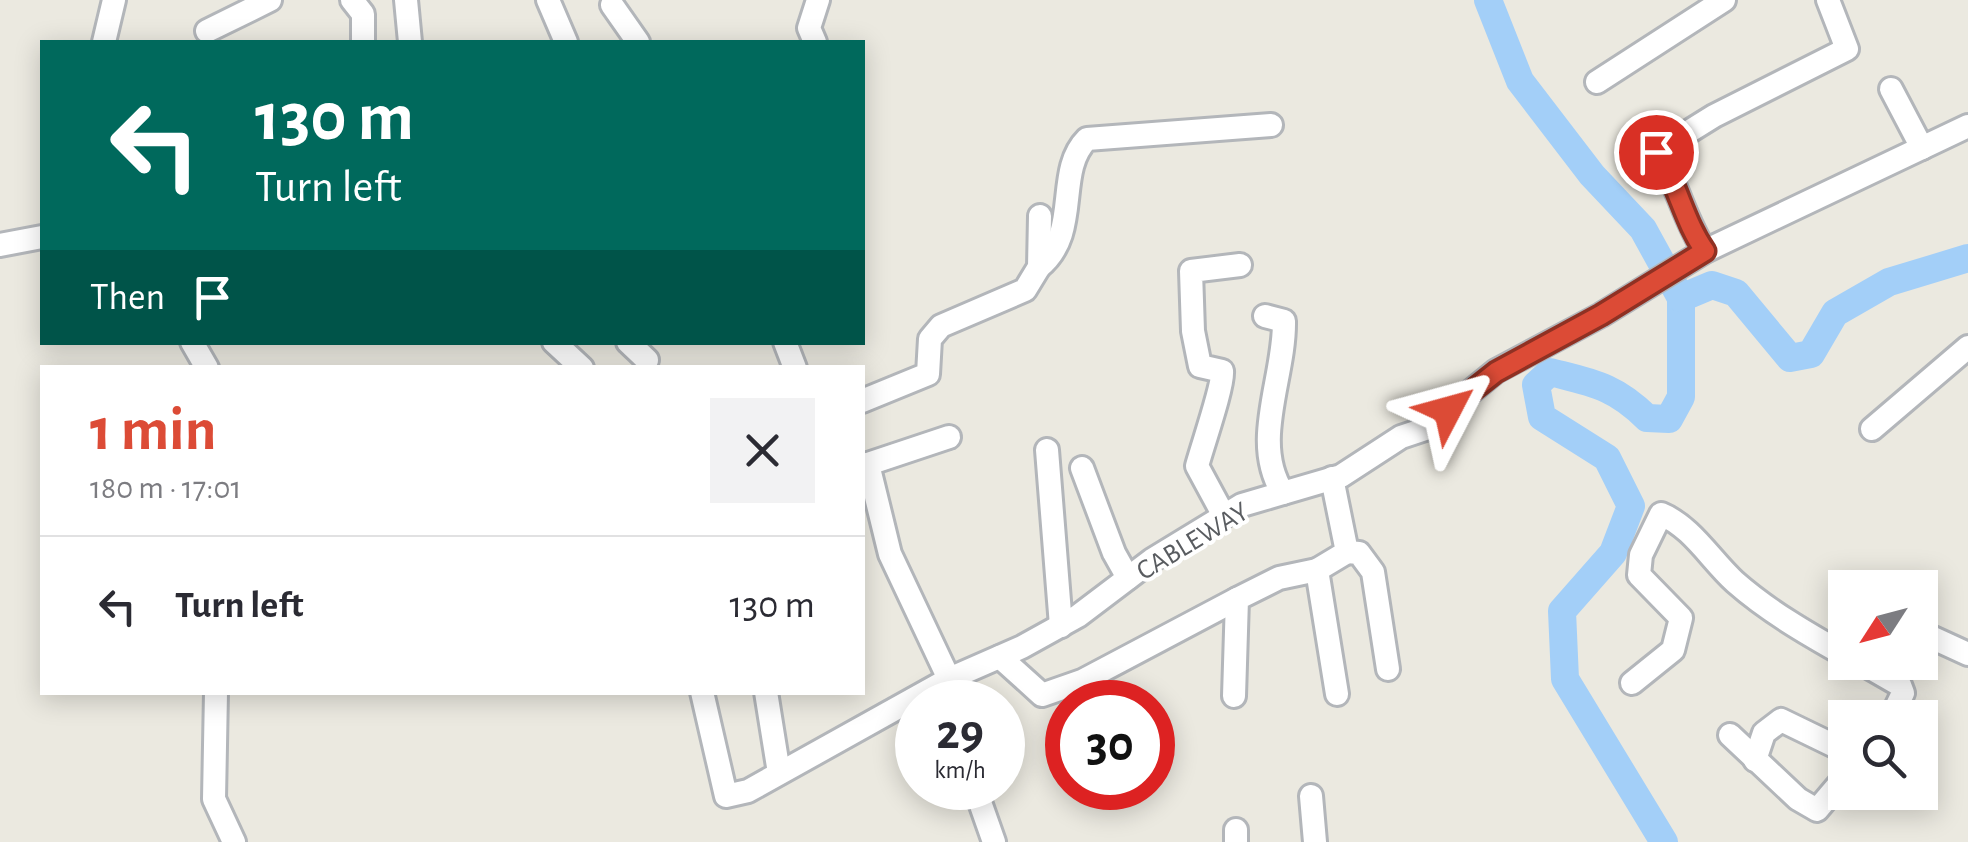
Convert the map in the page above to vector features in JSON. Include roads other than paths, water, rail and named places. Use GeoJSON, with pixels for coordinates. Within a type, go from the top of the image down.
{"type":"FeatureCollection","features":[{"type":"Feature","properties":{"kind":"street"},"geometry":{"type":"LineString","coordinates":[[89,0],[112,6],[104,40]]}},
{"type":"Feature","properties":{"kind":"street"},"geometry":{"type":"LineString","coordinates":[[208,31],[270,0]]}},
{"type":"Feature","properties":{"kind":"street"},"geometry":{"type":"LineString","coordinates":[[352,0],[363,14],[363,40]]}},
{"type":"Feature","properties":{"kind":"street"},"geometry":{"type":"LineString","coordinates":[[406,0],[410,40]]}},
{"type":"Feature","properties":{"kind":"street"},"geometry":{"type":"LineString","coordinates":[[548,0],[565,40]]}},
{"type":"Feature","properties":{"kind":"street"},"geometry":{"type":"LineString","coordinates":[[814,40],[809,28],[818,0]]}},
{"type":"Feature","properties":{"kind":"street"},"geometry":{"type":"LineString","coordinates":[[1597,82],[1724,0]]}},
{"type":"Feature","properties":{"kind":"street"},"geometry":{"type":"LineString","coordinates":[[1705,251],[1688,226],[1668,170],[1656,152],[1714,116],[1847,48],[1828,0]]}},
{"type":"Feature","properties":{"kind":"street"},"geometry":{"type":"LineString","coordinates":[[612,5],[637,40]]}},
{"type":"Feature","properties":{"kind":"street"},"geometry":{"type":"LineString","coordinates":[[1891,89],[1922,148]]}},
{"type":"Feature","properties":{"kind":"street"},"geometry":{"type":"LineString","coordinates":[[865,400],[928,374],[930,339],[941,326],[1025,290],[1056,249],[1070,196],[1072,162],[1087,139],[1271,124]]}},
{"type":"Feature","properties":{"kind":"street","name":"CABLEWAY"},"geometry":{"type":"LineString","coordinates":[[703,695],[726,796],[748,792],[950,679],[1061,626],[1242,506],[1332,478],[1401,437],[1425,429],[1496,372],[1601,315],[1705,251],[1968,126]]}},
{"type":"Feature","properties":{"kind":"street"},"geometry":{"type":"LineString","coordinates":[[1039,267],[1040,216]]}},
{"type":"Feature","properties":{"kind":"street"},"geometry":{"type":"LineString","coordinates":[[0,245],[40,237]]}},
{"type":"Feature","properties":{"kind":"street"},"geometry":{"type":"LineString","coordinates":[[1224,516],[1197,466],[1224,380],[1222,371],[1200,366],[1189,287],[1191,271],[1240,265]]}},
{"type":"Feature","properties":{"kind":"street"},"geometry":{"type":"LineString","coordinates":[[1265,316],[1284,321],[1281,374],[1266,441],[1271,474],[1283,493]]}},
{"type":"Feature","properties":{"kind":"street"},"geometry":{"type":"LineString","coordinates":[[557,345],[579,365]]}},
{"type":"Feature","properties":{"kind":"street"},"geometry":{"type":"LineString","coordinates":[[631,345],[647,360]]}},
{"type":"Feature","properties":{"kind":"street"},"geometry":{"type":"LineString","coordinates":[[1872,429],[1968,347]]}},
{"type":"Feature","properties":{"kind":"street"},"geometry":{"type":"LineString","coordinates":[[950,436],[865,465],[890,554],[950,679]]}},
{"type":"Feature","properties":{"kind":"street"},"geometry":{"type":"LineString","coordinates":[[1047,450],[1061,626]]}},
{"type":"Feature","properties":{"kind":"street"},"geometry":{"type":"LineString","coordinates":[[1082,468],[1114,553],[1128,578]]}},
{"type":"Feature","properties":{"kind":"street"},"geometry":{"type":"LineString","coordinates":[[1332,478],[1347,552]]}},
{"type":"Feature","properties":{"kind":"street"},"geometry":{"type":"LineString","coordinates":[[1632,683],[1673,650],[1681,618],[1639,575],[1641,555],[1661,514],[1680,522],[1734,581],[1828,644]]}},
{"type":"Feature","properties":{"kind":"street"},"geometry":{"type":"LineString","coordinates":[[1000,657],[1042,695],[1082,681],[1278,578],[1318,570],[1347,552],[1359,553],[1373,572],[1388,669]]}},
{"type":"Feature","properties":{"kind":"street"},"geometry":{"type":"LineString","coordinates":[[1318,570],[1337,694]]}},
{"type":"Feature","properties":{"kind":"street"},"geometry":{"type":"LineString","coordinates":[[1234,696],[1237,600]]}},
{"type":"Feature","properties":{"kind":"street"},"geometry":{"type":"LineString","coordinates":[[1938,640],[1968,654]]}},
{"type":"Feature","properties":{"kind":"street"},"geometry":{"type":"LineString","coordinates":[[1892,680],[1903,693],[1899,700]]}},
{"type":"Feature","properties":{"kind":"street"},"geometry":{"type":"LineString","coordinates":[[216,695],[214,799],[234,842]]}},
{"type":"Feature","properties":{"kind":"street"},"geometry":{"type":"LineString","coordinates":[[767,695],[780,774]]}},
{"type":"Feature","properties":{"kind":"street"},"geometry":{"type":"LineString","coordinates":[[1755,760],[1764,733],[1781,720],[1828,744]]}},
{"type":"Feature","properties":{"kind":"street"},"geometry":{"type":"LineString","coordinates":[[1730,735],[1816,810],[1828,797]]}},
{"type":"Feature","properties":{"kind":"street"},"geometry":{"type":"LineString","coordinates":[[1311,796],[1315,842]]}},
{"type":"Feature","properties":{"kind":"street"},"geometry":{"type":"LineString","coordinates":[[983,810],[994,842]]}},
{"type":"Feature","properties":{"kind":"waterway"},"geometry":{"type":"LineString","coordinates":[[1488,0],[1520,81],[1592,175],[1643,229],[1681,298],[1681,397],[1669,419],[1647,418],[1614,392],[1550,372],[1536,385],[1542,417],[1607,458],[1631,506],[1613,553],[1562,611],[1565,679],[1664,842]]}},
{"type":"Feature","properties":{"kind":"waterway"},"geometry":{"type":"LineString","coordinates":[[1681,298],[1712,285],[1736,293],[1790,358],[1811,354],[1835,313],[1889,282],[1968,258]]}}]}
